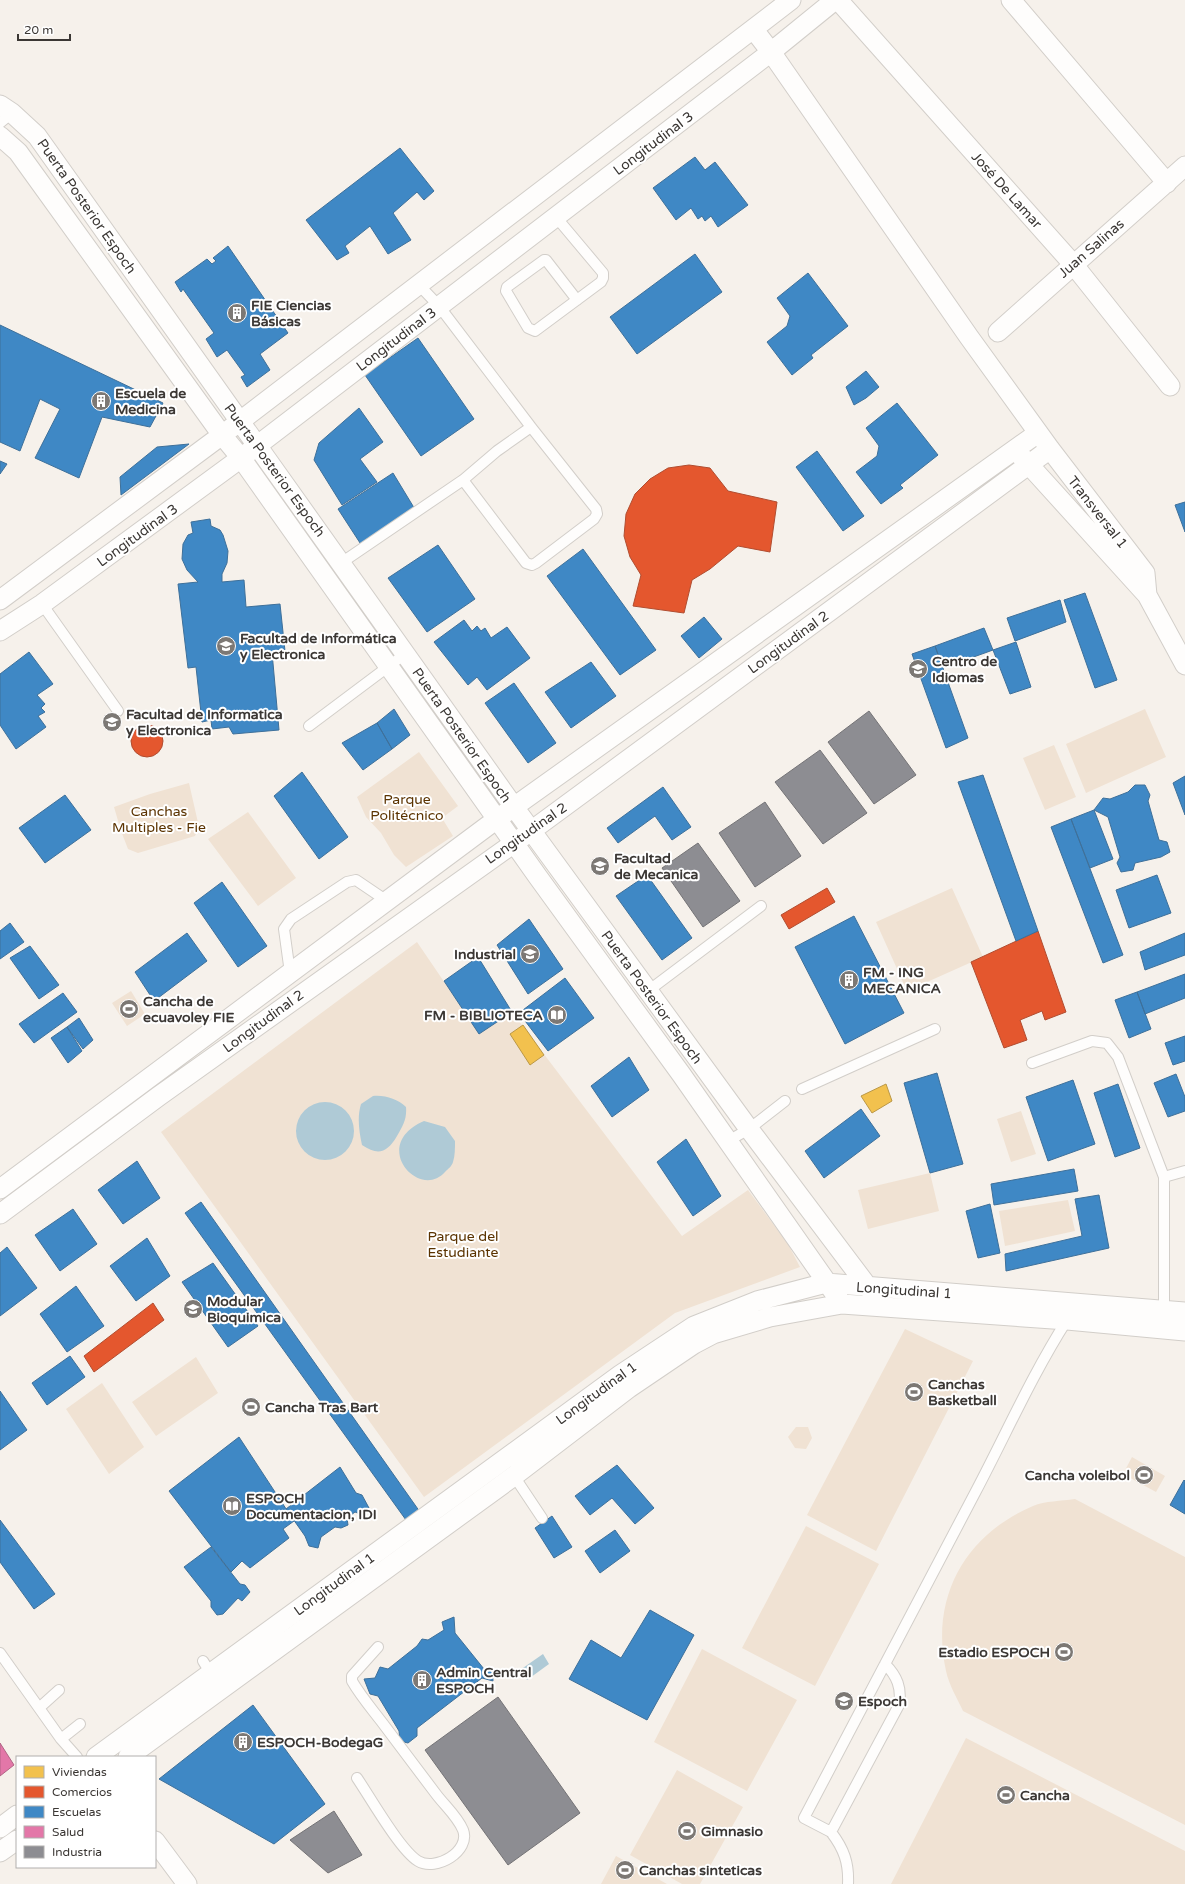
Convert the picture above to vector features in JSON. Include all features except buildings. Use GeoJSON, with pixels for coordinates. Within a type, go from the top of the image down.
{"type":"FeatureCollection","features":[{"type":"Feature","properties":{"kind":"street","name":"Longitudinal 3"},"geometry":{"type":"LineString","coordinates":[[0,600],[222,435],[418,284],[754,30],[791,0]]}},
{"type":"Feature","properties":{"kind":"street","name":"Longitudinal 3"},"geometry":{"type":"LineString","coordinates":[[0,631],[42,604],[241,458],[771,52],[835,0]]}},
{"type":"Feature","properties":{"kind":"street","name":"José De Lamar"},"geometry":{"type":"LineString","coordinates":[[838,0],[1073,264],[1170,386]]}},
{"type":"Feature","properties":{"kind":"street"},"geometry":{"type":"LineString","coordinates":[[1011,0],[1167,183]]}},
{"type":"Feature","properties":{"kind":"street","name":"Transversal 1"},"geometry":{"type":"LineString","coordinates":[[754,30],[771,52],[969,337],[1050,450],[1145,573],[1147,595]]}},
{"type":"Feature","properties":{"kind":"street","name":"Puerta Posterior Espoch"},"geometry":{"type":"LineString","coordinates":[[4,114],[37,136],[531,831],[866,1287],[883,1307]]}},
{"type":"Feature","properties":{"kind":"street","name":"Puerta Posterior Espoch"},"geometry":{"type":"LineString","coordinates":[[0,136],[18,152],[222,435],[241,458],[513,842],[728,1141],[842,1304]]}},
{"type":"Feature","properties":{"kind":"street","name":"Juan Salinas"},"geometry":{"type":"LineString","coordinates":[[998,332],[1185,166]]}},
{"type":"Feature","properties":{"kind":"street","name":"Longitudinal 2"},"geometry":{"type":"LineString","coordinates":[[0,1189],[497,819],[1038,433]]}},
{"type":"Feature","properties":{"kind":"street","name":"Transversal 1"},"geometry":{"type":"LineString","coordinates":[[1015,449],[1147,595],[1185,665]]}},
{"type":"Feature","properties":{"kind":"street","name":"Longitudinal 2"},"geometry":{"type":"LineString","coordinates":[[0,1214],[102,1138],[513,842],[531,831],[1050,450]]}},
{"type":"Feature","properties":{"kind":"street"},"geometry":{"type":"LineString","coordinates":[[687,684],[701,706]]}},
{"type":"Feature","properties":{"kind":"street"},"geometry":{"type":"LineString","coordinates":[[89,1123],[102,1138]]}},
{"type":"Feature","properties":{"kind":"street","name":"Longitudinal 1"},"geometry":{"type":"LineString","coordinates":[[97,1756],[207,1668],[620,1374],[694,1326],[757,1301],[828,1284],[1185,1312]]}},
{"type":"Feature","properties":{"kind":"street","name":"Longitudinal 1"},"geometry":{"type":"LineString","coordinates":[[129,1756],[514,1476],[629,1388],[694,1344],[713,1334],[770,1317],[842,1304],[1067,1320],[1185,1331]]}},
{"type":"Feature","properties":{"kind":"street"},"geometry":{"type":"LineString","coordinates":[[0,1828],[16,1816]]}},
{"type":"Feature","properties":{"kind":"street"},"geometry":{"type":"LineString","coordinates":[[0,1852],[16,1841]]}},
{"type":"Feature","properties":{"kind":"street"},"geometry":{"type":"LineString","coordinates":[[156,1843],[187,1884]]}},
{"type":"Feature","properties":{"kind":"lane"},"geometry":{"type":"LineString","coordinates":[[556,217],[603,273],[601,282],[577,300],[535,331],[531,330],[506,291],[507,287],[544,260],[577,300]]}},
{"type":"Feature","properties":{"kind":"lane"},"geometry":{"type":"LineString","coordinates":[[418,284],[439,306],[531,427],[596,509],[597,514],[594,519],[532,565],[526,563],[462,480]]}},
{"type":"Feature","properties":{"kind":"lane"},"geometry":{"type":"LineString","coordinates":[[341,564],[462,480],[497,451],[531,427]]}},
{"type":"Feature","properties":{"kind":"lane"},"geometry":{"type":"LineString","coordinates":[[42,604],[118,711]]}},
{"type":"Feature","properties":{"kind":"lane"},"geometry":{"type":"LineString","coordinates":[[309,726],[405,654]]}},
{"type":"Feature","properties":{"kind":"lane"},"geometry":{"type":"LineString","coordinates":[[290,973],[284,929],[290,919],[347,882],[356,880],[387,901]]}},
{"type":"Feature","properties":{"kind":"lane"},"geometry":{"type":"LineString","coordinates":[[648,991],[761,906]]}},
{"type":"Feature","properties":{"kind":"lane"},"geometry":{"type":"LineString","coordinates":[[802,1089],[935,1029]]}},
{"type":"Feature","properties":{"kind":"lane"},"geometry":{"type":"LineString","coordinates":[[1032,1063],[1092,1041],[1107,1043],[1118,1057],[1164,1177],[1164,1329]]}},
{"type":"Feature","properties":{"kind":"lane"},"geometry":{"type":"LineString","coordinates":[[728,1141],[750,1129],[785,1101]]}},
{"type":"Feature","properties":{"kind":"lane"},"geometry":{"type":"LineString","coordinates":[[1164,1177],[1185,1171]]}},
{"type":"Feature","properties":{"kind":"lane"},"geometry":{"type":"LineString","coordinates":[[848,1884],[846,1856],[841,1844],[831,1832],[804,1818],[985,1474],[1045,1353],[1067,1320]]}},
{"type":"Feature","properties":{"kind":"lane"},"geometry":{"type":"LineString","coordinates":[[514,1476],[542,1518]]}},
{"type":"Feature","properties":{"kind":"lane"},"geometry":{"type":"LineString","coordinates":[[357,1778],[402,1845],[418,1861],[427,1864],[438,1864],[448,1860],[462,1844],[464,1832],[456,1817],[437,1796],[352,1682],[352,1676],[378,1647]]}},
{"type":"Feature","properties":{"kind":"lane"},"geometry":{"type":"LineString","coordinates":[[0,1653],[61,1739],[75,1756]]}},
{"type":"Feature","properties":{"kind":"lane"},"geometry":{"type":"LineString","coordinates":[[831,1832],[899,1705],[901,1694],[898,1683],[892,1671],[885,1664]]}},
{"type":"Feature","properties":{"kind":"lane"},"geometry":{"type":"LineString","coordinates":[[39,1708],[59,1690]]}},
{"type":"Feature","properties":{"kind":"lane"},"geometry":{"type":"LineString","coordinates":[[61,1739],[80,1724]]}},
{"type":"Feature","properties":{"kind":"green space"},"geometry":{"type":"Polygon","coordinates":[[[1145,709],[1166,757],[1086,793],[1066,744],[1145,709]]]}},
{"type":"Feature","properties":{"kind":"green space"},"geometry":{"type":"Polygon","coordinates":[[[1054,745],[1076,797],[1045,810],[1023,758],[1054,745]]]}},
{"type":"Feature","properties":{"kind":"green space","name":"Parque Politécnico"},"geometry":{"type":"Polygon","coordinates":[[[419,752],[458,806],[442,818],[453,836],[406,867],[394,855],[381,833],[366,817],[357,797],[419,752]]]}},
{"type":"Feature","properties":{"kind":"green space","name":"Canchas Multiples - Fie"},"geometry":{"type":"Polygon","coordinates":[[[189,783],[199,827],[195,836],[138,853],[128,849],[114,807],[150,794],[189,783]]]}},
{"type":"Feature","properties":{"kind":"green space"},"geometry":{"type":"Polygon","coordinates":[[[248,812],[296,878],[258,906],[208,839],[248,812]]]}},
{"type":"Feature","properties":{"kind":"green space"},"geometry":{"type":"Polygon","coordinates":[[[952,888],[983,957],[907,991],[876,922],[952,888]]]}},
{"type":"Feature","properties":{"kind":"green space","name":"Parque del Estudiante"},"geometry":{"type":"Polygon","coordinates":[[[417,942],[479,1033],[512,1012],[682,1236],[748,1190],[788,1244],[800,1267],[675,1313],[424,1497],[161,1132],[417,942]]]}},
{"type":"Feature","properties":{"kind":"green space","name":"Cancha de ecuavoley FIE"},"geometry":{"type":"Polygon","coordinates":[[[131,991],[145,1014],[127,1026],[112,1003],[131,991]]]}},
{"type":"Feature","properties":{"kind":"green space"},"geometry":{"type":"Polygon","coordinates":[[[1021,1111],[1036,1154],[1011,1162],[997,1119],[1021,1111]]]}},
{"type":"Feature","properties":{"kind":"green space"},"geometry":{"type":"Polygon","coordinates":[[[930,1173],[939,1211],[868,1229],[858,1190],[930,1173]]]}},
{"type":"Feature","properties":{"kind":"green space"},"geometry":{"type":"Polygon","coordinates":[[[1068,1200],[1075,1231],[1005,1246],[999,1211],[1068,1200]]]}},
{"type":"Feature","properties":{"kind":"green space"},"geometry":{"type":"Polygon","coordinates":[[[905,1329],[973,1361],[876,1551],[807,1515],[905,1329]]]}},
{"type":"Feature","properties":{"kind":"green space"},"geometry":{"type":"Polygon","coordinates":[[[196,1357],[218,1393],[156,1436],[132,1402],[196,1357]]]}},
{"type":"Feature","properties":{"kind":"green space"},"geometry":{"type":"Polygon","coordinates":[[[102,1383],[144,1447],[109,1474],[66,1409],[102,1383]]]}},
{"type":"Feature","properties":{"kind":"green space"},"geometry":{"type":"Polygon","coordinates":[[[796,1427],[808,1427],[812,1438],[806,1449],[795,1448],[788,1437],[796,1427]]]}},
{"type":"Feature","properties":{"kind":"green space","name":"Cancha voleibol"},"geometry":{"type":"Polygon","coordinates":[[[1132,1457],[1165,1476],[1156,1492],[1123,1474],[1132,1457]]]}},
{"type":"Feature","properties":{"kind":"green space","name":"Estadio ESPOCH"},"geometry":{"type":"Polygon","coordinates":[[[1075,1499],[1185,1557],[1185,1825],[963,1711],[947,1676],[942,1644],[943,1619],[948,1595],[958,1572],[971,1552],[988,1534],[1009,1518],[1038,1504],[1075,1499]]]}},
{"type":"Feature","properties":{"kind":"green space"},"geometry":{"type":"Polygon","coordinates":[[[806,1526],[879,1564],[815,1686],[742,1648],[806,1526]]]}},
{"type":"Feature","properties":{"kind":"green space"},"geometry":{"type":"Polygon","coordinates":[[[702,1649],[797,1700],[747,1791],[654,1742],[702,1649]]]}},
{"type":"Feature","properties":{"kind":"green space","name":"Cancha"},"geometry":{"type":"Polygon","coordinates":[[[966,1738],[1185,1851],[1185,1884],[891,1884],[966,1738]]]}},
{"type":"Feature","properties":{"kind":"green space","name":"Gimnasio"},"geometry":{"type":"Polygon","coordinates":[[[677,1770],[743,1807],[700,1884],[682,1884],[630,1855],[677,1770]]]}},
{"type":"Feature","properties":{"kind":"green space","name":"Canchas sinteticas"},"geometry":{"type":"Polygon","coordinates":[[[616,1856],[667,1884],[601,1884],[616,1856]]]}},
{"type":"Feature","properties":{"kind":"water"},"geometry":{"type":"Polygon","coordinates":[[[373,1096],[391,1098],[406,1107],[405,1119],[401,1129],[390,1146],[382,1151],[373,1151],[362,1145],[360,1135],[359,1119],[361,1104],[373,1096]]]}},
{"type":"Feature","properties":{"kind":"water"},"geometry":{"type":"Polygon","coordinates":[[[319,1102],[331,1102],[346,1110],[354,1125],[354,1137],[346,1152],[331,1160],[319,1160],[304,1152],[296,1137],[296,1125],[304,1110],[319,1102]]]}},
{"type":"Feature","properties":{"kind":"water"},"geometry":{"type":"Polygon","coordinates":[[[424,1121],[445,1127],[455,1141],[455,1149],[452,1165],[445,1172],[434,1179],[423,1180],[412,1175],[404,1166],[400,1155],[400,1143],[408,1131],[424,1121]]]}},
{"type":"Feature","properties":{"kind":"water"},"geometry":{"type":"Polygon","coordinates":[[[543,1654],[549,1664],[527,1680],[520,1670],[543,1654]]]}},
{"type":"Feature","properties":{"kind":"place","name":"FIE Ciencias Básicas"},"geometry":{"type":"Point","coordinates":[237,313]}},
{"type":"Feature","properties":{"kind":"place","name":"Escuela de Medicina"},"geometry":{"type":"Point","coordinates":[101,401]}},
{"type":"Feature","properties":{"kind":"place","name":"Facultad de Informática y Electronica"},"geometry":{"type":"Point","coordinates":[226,646]}},
{"type":"Feature","properties":{"kind":"place","name":"Centro de Idiomas"},"geometry":{"type":"Point","coordinates":[918,669]}},
{"type":"Feature","properties":{"kind":"place","name":"Facultad de Informatica y Electronica"},"geometry":{"type":"Point","coordinates":[112,722]}},
{"type":"Feature","properties":{"kind":"place","name":"Facultad de Mecanica"},"geometry":{"type":"Point","coordinates":[600,866]}},
{"type":"Feature","properties":{"kind":"place","name":"Industrial"},"geometry":{"type":"Point","coordinates":[530,954]}},
{"type":"Feature","properties":{"kind":"place","name":"FM - ING MECANICA"},"geometry":{"type":"Point","coordinates":[849,980]}},
{"type":"Feature","properties":{"kind":"place","name":"Cancha de ecuavoley FIE"},"geometry":{"type":"Point","coordinates":[129,1009]}},
{"type":"Feature","properties":{"kind":"place","name":"FM - BIBLIOTECA"},"geometry":{"type":"Point","coordinates":[557,1015]}},
{"type":"Feature","properties":{"kind":"place","name":"Modular Bioquimica"},"geometry":{"type":"Point","coordinates":[193,1309]}},
{"type":"Feature","properties":{"kind":"place","name":"Canchas Basketball"},"geometry":{"type":"Point","coordinates":[914,1392]}},
{"type":"Feature","properties":{"kind":"place","name":"Cancha Tras Bart"},"geometry":{"type":"Point","coordinates":[251,1407]}},
{"type":"Feature","properties":{"kind":"place","name":"Cancha voleibol"},"geometry":{"type":"Point","coordinates":[1144,1475]}},
{"type":"Feature","properties":{"kind":"place","name":"ESPOCH Documentacion, IDI"},"geometry":{"type":"Point","coordinates":[232,1506]}},
{"type":"Feature","properties":{"kind":"place","name":"Estadio ESPOCH"},"geometry":{"type":"Point","coordinates":[1064,1652]}},
{"type":"Feature","properties":{"kind":"place","name":"Admin Central ESPOCH"},"geometry":{"type":"Point","coordinates":[422,1680]}},
{"type":"Feature","properties":{"kind":"place","name":"Espoch"},"geometry":{"type":"Point","coordinates":[844,1701]}},
{"type":"Feature","properties":{"kind":"place","name":"ESPOCH-BodegaG"},"geometry":{"type":"Point","coordinates":[243,1742]}},
{"type":"Feature","properties":{"kind":"place","name":"Cancha"},"geometry":{"type":"Point","coordinates":[1006,1795]}},
{"type":"Feature","properties":{"kind":"place","name":"Gimnasio"},"geometry":{"type":"Point","coordinates":[687,1831]}},
{"type":"Feature","properties":{"kind":"place","name":"Canchas sinteticas"},"geometry":{"type":"Point","coordinates":[625,1870]}}]}
